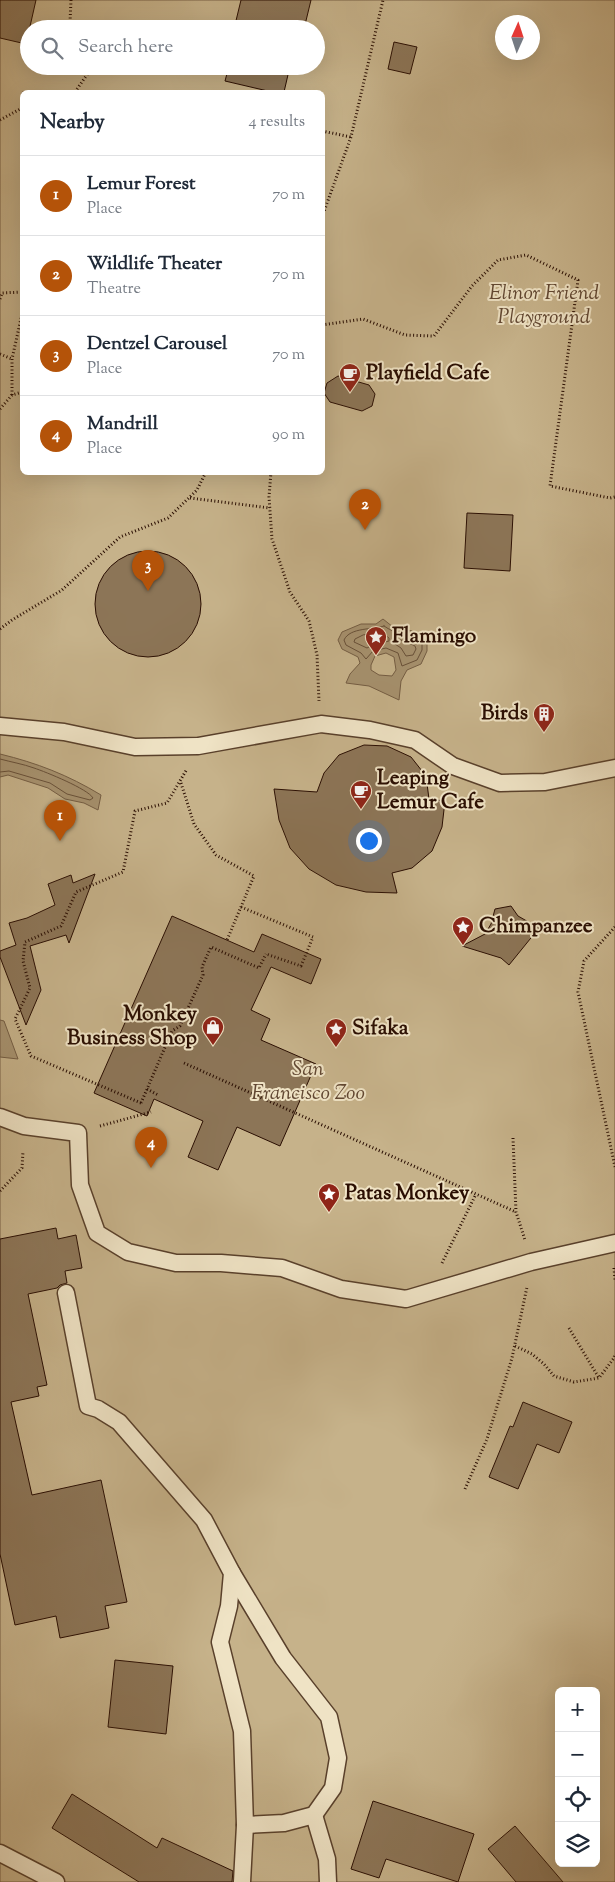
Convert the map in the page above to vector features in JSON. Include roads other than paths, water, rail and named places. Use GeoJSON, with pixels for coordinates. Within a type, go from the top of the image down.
{"type":"FeatureCollection","features":[{"type":"Feature","properties":{"kind":"lane"},"geometry":{"type":"LineString","coordinates":[[0,726],[64,732],[135,747],[198,746],[320,724],[370,730],[415,740],[453,766],[500,783],[546,782],[615,768]]}},
{"type":"Feature","properties":{"kind":"lane"},"geometry":{"type":"LineString","coordinates":[[0,1117],[24,1126],[78,1133],[80,1185],[97,1233],[128,1252],[176,1263],[221,1263],[282,1268],[341,1289],[406,1299],[531,1262],[615,1243]]}},
{"type":"Feature","properties":{"kind":"lane"},"geometry":{"type":"LineString","coordinates":[[66,1293],[88,1406],[98,1409],[119,1422],[204,1520],[232,1573],[283,1658],[329,1717],[338,1758],[333,1788],[314,1815],[284,1823],[245,1825]]}},
{"type":"Feature","properties":{"kind":"lane"},"geometry":{"type":"LineString","coordinates":[[232,1573],[230,1606],[220,1642],[242,1732],[245,1825],[242,1882]]}},
{"type":"Feature","properties":{"kind":"lane"},"geometry":{"type":"LineString","coordinates":[[314,1815],[327,1858],[328,1882]]}},
{"type":"Feature","properties":{"kind":"lane"},"geometry":{"type":"LineString","coordinates":[[0,1853],[56,1882]]}},
{"type":"Feature","properties":{"kind":"water"},"geometry":{"type":"Polygon","coordinates":[[[383,619],[393,627],[412,631],[427,640],[427,651],[421,664],[407,670],[401,681],[399,700],[369,686],[346,683],[350,674],[360,663],[358,657],[342,649],[338,640],[342,632],[361,624],[376,624],[383,619]],[[386,653],[375,656],[371,670],[379,675],[392,676],[396,670],[394,657],[386,653]]]}},
{"type":"Feature","properties":{"kind":"water"},"geometry":{"type":"Polygon","coordinates":[[[0,754],[52,770],[89,788],[101,795],[98,810],[84,803],[65,799],[48,788],[8,775],[0,777],[0,754]]]}},
{"type":"Feature","properties":{"kind":"water"},"geometry":{"type":"Polygon","coordinates":[[[0,1020],[4,1021],[18,1059],[0,1057],[0,1020]]]}},
{"type":"Feature","properties":{"kind":"place","name":"Playfield Cafe"},"geometry":{"type":"Point","coordinates":[350,393]}},
{"type":"Feature","properties":{"kind":"place","name":"Wildlife Theater"},"geometry":{"type":"Point","coordinates":[365,530]}},
{"type":"Feature","properties":{"kind":"place","name":"Dentzel Carousel"},"geometry":{"type":"Point","coordinates":[148,591]}},
{"type":"Feature","properties":{"kind":"place","name":"Flamingo"},"geometry":{"type":"Point","coordinates":[376,656]}},
{"type":"Feature","properties":{"kind":"place","name":"Birds"},"geometry":{"type":"Point","coordinates":[544,733]}},
{"type":"Feature","properties":{"kind":"place","name":"Leaping Lemur Cafe"},"geometry":{"type":"Point","coordinates":[361,810]}},
{"type":"Feature","properties":{"kind":"place","name":"Lemur Forest"},"geometry":{"type":"Point","coordinates":[60,841]}},
{"type":"Feature","properties":{"kind":"place","name":"Chimpanzee"},"geometry":{"type":"Point","coordinates":[463,946]}},
{"type":"Feature","properties":{"kind":"place","name":"Monkey Business Shop"},"geometry":{"type":"Point","coordinates":[213,1046]}},
{"type":"Feature","properties":{"kind":"place","name":"Sifaka"},"geometry":{"type":"Point","coordinates":[336,1048]}},
{"type":"Feature","properties":{"kind":"place","name":"Mandrill"},"geometry":{"type":"Point","coordinates":[151,1168]}},
{"type":"Feature","properties":{"kind":"place","name":"Patas Monkey"},"geometry":{"type":"Point","coordinates":[329,1213]}},
{"type":"Feature","properties":{"kind":"park label","name":"Elinor Friend Playground"},"geometry":{"type":"Point","coordinates":[544,306]}},
{"type":"Feature","properties":{"kind":"park label","name":"San Francisco Zoo"},"geometry":{"type":"Point","coordinates":[308,1082]}}]}
